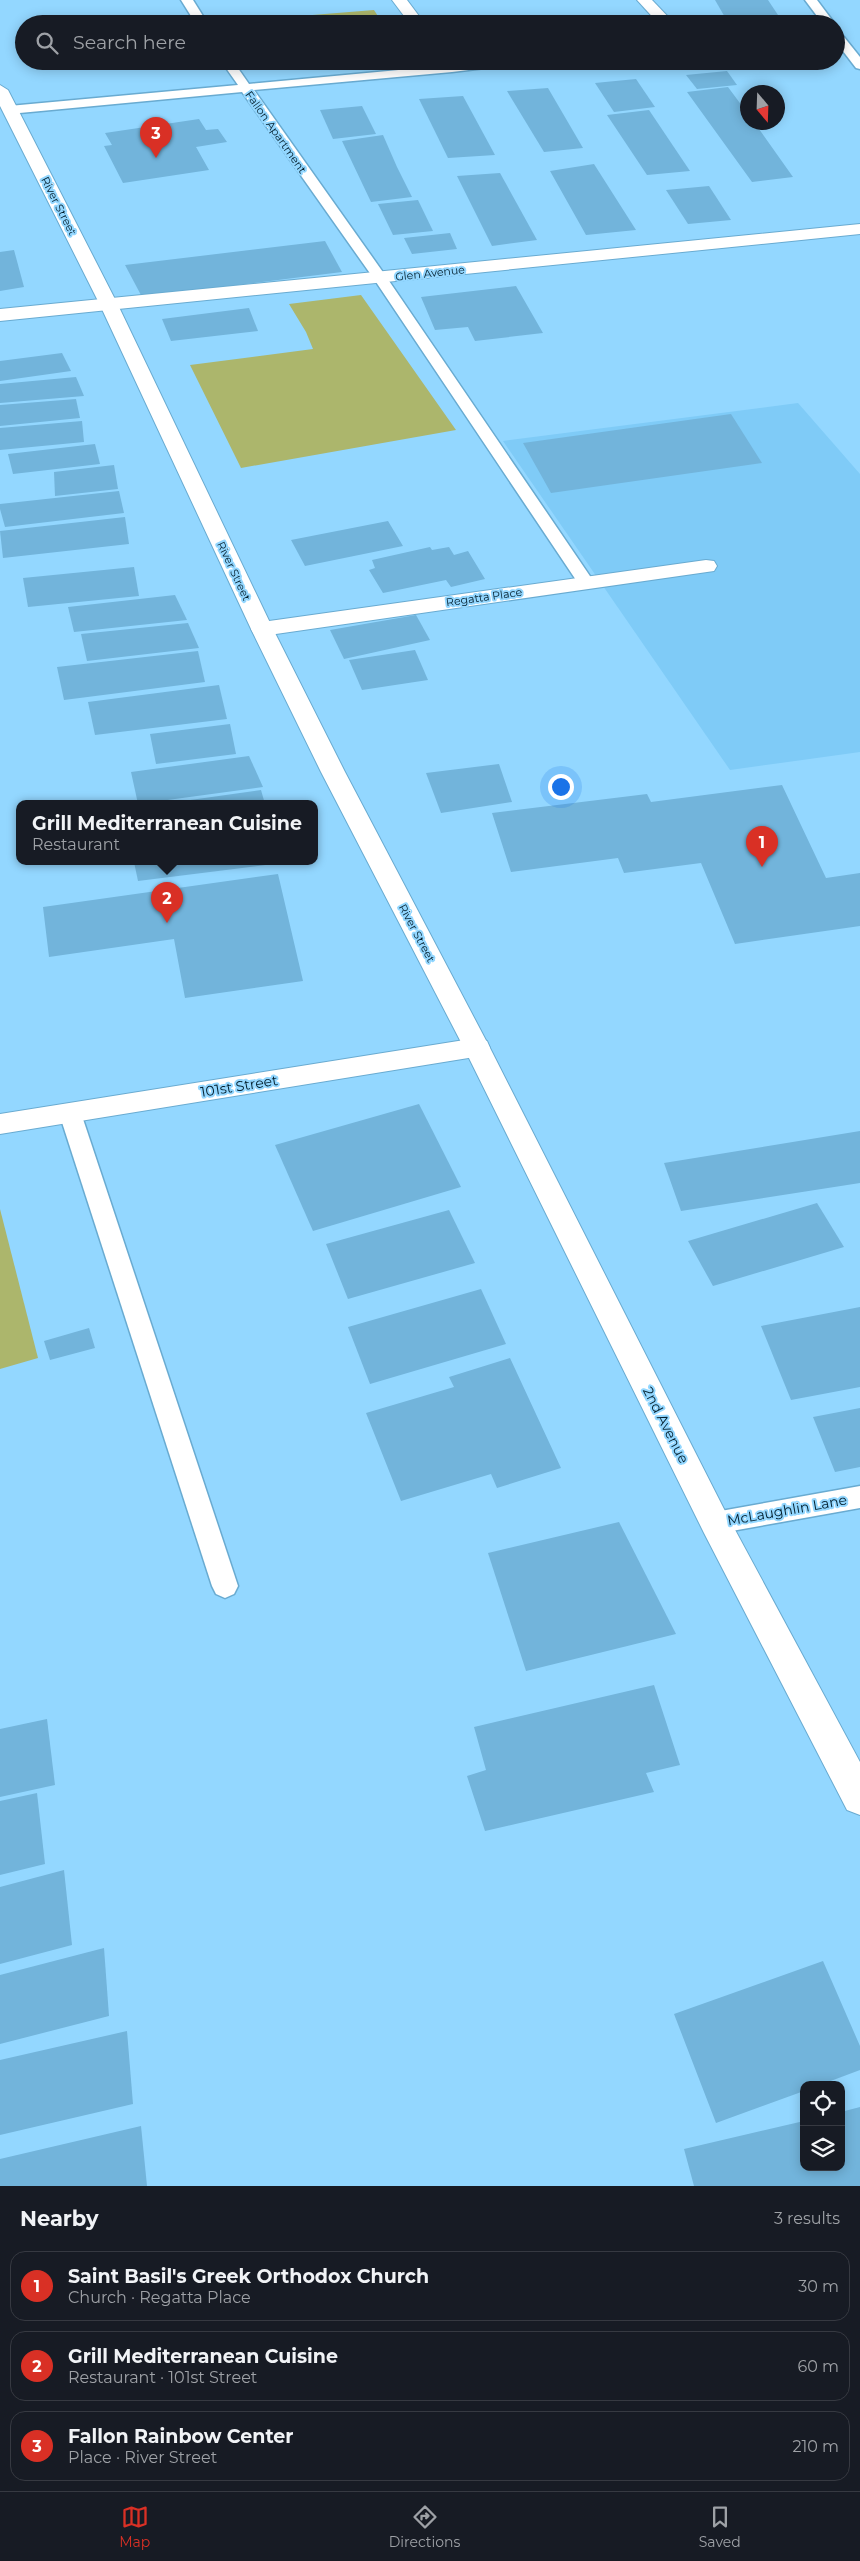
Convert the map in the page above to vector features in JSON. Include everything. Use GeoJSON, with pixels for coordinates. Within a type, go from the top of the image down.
{"type":"FeatureCollection","features":[{"type":"Feature","properties":{"kind":"main road"},"geometry":{"type":"LineString","coordinates":[[400,0],[411,15]]}},
{"type":"Feature","properties":{"kind":"main road"},"geometry":{"type":"LineString","coordinates":[[644,0],[659,15]]}},
{"type":"Feature","properties":{"kind":"main road","name":"River Street"},"geometry":{"type":"LineString","coordinates":[[0,90],[109,305],[262,629],[333,772],[478,1048]]}},
{"type":"Feature","properties":{"kind":"main road","name":"Glen Avenue"},"geometry":{"type":"LineString","coordinates":[[0,316],[860,229]]}},
{"type":"Feature","properties":{"kind":"main road","name":"Regatta Place"},"geometry":{"type":"LineString","coordinates":[[262,629],[706,566]]}},
{"type":"Feature","properties":{"kind":"main road","name":"101st Street"},"geometry":{"type":"LineString","coordinates":[[0,1124],[478,1048]]}},
{"type":"Feature","properties":{"kind":"main road","name":"2nd Avenue"},"geometry":{"type":"LineString","coordinates":[[478,1048],[715,1523],[860,1798]]}},
{"type":"Feature","properties":{"kind":"lane"},"geometry":{"type":"LineString","coordinates":[[187,0],[196,15]]}},
{"type":"Feature","properties":{"kind":"lane"},"geometry":{"type":"LineString","coordinates":[[811,0],[822,15]]}},
{"type":"Feature","properties":{"kind":"lane"},"geometry":{"type":"LineString","coordinates":[[845,46],[860,65]]}},
{"type":"Feature","properties":{"kind":"lane"},"geometry":{"type":"LineString","coordinates":[[10,110],[245,88],[233,70]]}},
{"type":"Feature","properties":{"kind":"lane","name":"Fallon Apartment"},"geometry":{"type":"LineString","coordinates":[[399,70],[245,88],[380,278],[586,582]]}},
{"type":"Feature","properties":{"kind":"lane"},"geometry":{"type":"LineString","coordinates":[[70,1113],[225,1586]]}},
{"type":"Feature","properties":{"kind":"lane","name":"McLaughlin Lane"},"geometry":{"type":"LineString","coordinates":[[715,1523],[860,1497]]}},
{"type":"Feature","properties":{"kind":"shaded area"},"geometry":{"type":"Polygon","coordinates":[[[798,403],[860,474],[860,752],[730,770],[503,441],[798,403]]]}},
{"type":"Feature","properties":{"kind":"green space"},"geometry":{"type":"Polygon","coordinates":[[[374,10],[377,15],[313,15],[374,10]]]}},
{"type":"Feature","properties":{"kind":"green space"},"geometry":{"type":"Polygon","coordinates":[[[361,295],[456,430],[241,468],[190,365],[313,349],[306,332],[289,304],[361,295]]]}},
{"type":"Feature","properties":{"kind":"green space"},"geometry":{"type":"Polygon","coordinates":[[[0,1209],[38,1358],[0,1369],[0,1209]]]}},
{"type":"Feature","properties":{"kind":"building"},"geometry":{"type":"Polygon","coordinates":[[[715,0],[768,0],[778,15],[724,15],[715,0]]]}},
{"type":"Feature","properties":{"kind":"building"},"geometry":{"type":"Polygon","coordinates":[[[727,71],[737,85],[697,89],[686,75],[727,71]]]}},
{"type":"Feature","properties":{"kind":"building"},"geometry":{"type":"Polygon","coordinates":[[[636,79],[655,107],[614,112],[595,83],[636,79]]]}},
{"type":"Feature","properties":{"kind":"building"},"geometry":{"type":"Polygon","coordinates":[[[728,87],[740,103],[740,130],[760,130],[793,177],[752,182],[687,92],[728,87]]]}},
{"type":"Feature","properties":{"kind":"building"},"geometry":{"type":"Polygon","coordinates":[[[548,88],[583,148],[544,152],[507,91],[548,88]]]}},
{"type":"Feature","properties":{"kind":"building"},"geometry":{"type":"Polygon","coordinates":[[[463,96],[495,155],[448,158],[419,99],[463,96]]]}},
{"type":"Feature","properties":{"kind":"building"},"geometry":{"type":"Polygon","coordinates":[[[362,106],[376,134],[333,139],[320,110],[362,106]]]}},
{"type":"Feature","properties":{"kind":"building"},"geometry":{"type":"Polygon","coordinates":[[[649,110],[690,171],[647,175],[607,115],[649,110]]]}},
{"type":"Feature","properties":{"kind":"building"},"geometry":{"type":"Polygon","coordinates":[[[199,119],[206,130],[218,129],[227,142],[196,147],[209,170],[123,183],[104,146],[112,145],[105,133],[199,119]]]}},
{"type":"Feature","properties":{"kind":"building"},"geometry":{"type":"Polygon","coordinates":[[[383,135],[412,197],[371,202],[342,141],[383,135]]]}},
{"type":"Feature","properties":{"kind":"building"},"geometry":{"type":"Polygon","coordinates":[[[594,164],[636,230],[586,235],[550,171],[594,164]]]}},
{"type":"Feature","properties":{"kind":"building"},"geometry":{"type":"Polygon","coordinates":[[[500,173],[537,240],[492,246],[457,176],[500,173]]]}},
{"type":"Feature","properties":{"kind":"building"},"geometry":{"type":"Polygon","coordinates":[[[709,186],[731,220],[688,224],[666,190],[709,186]]]}},
{"type":"Feature","properties":{"kind":"building"},"geometry":{"type":"Polygon","coordinates":[[[418,200],[433,231],[393,235],[378,204],[418,200]]]}},
{"type":"Feature","properties":{"kind":"building"},"geometry":{"type":"Polygon","coordinates":[[[450,233],[457,249],[412,254],[404,238],[450,233]]]}},
{"type":"Feature","properties":{"kind":"building"},"geometry":{"type":"Polygon","coordinates":[[[325,241],[342,272],[142,297],[125,265],[325,241]]]}},
{"type":"Feature","properties":{"kind":"building"},"geometry":{"type":"Polygon","coordinates":[[[14,250],[24,287],[0,291],[0,252],[14,250]]]}},
{"type":"Feature","properties":{"kind":"building"},"geometry":{"type":"Polygon","coordinates":[[[516,286],[543,333],[475,341],[468,327],[435,330],[421,297],[516,286]]]}},
{"type":"Feature","properties":{"kind":"building"},"geometry":{"type":"Polygon","coordinates":[[[249,308],[258,331],[171,341],[162,319],[249,308]]]}},
{"type":"Feature","properties":{"kind":"building"},"geometry":{"type":"Polygon","coordinates":[[[62,353],[71,371],[0,381],[0,361],[62,353]]]}},
{"type":"Feature","properties":{"kind":"building"},"geometry":{"type":"Polygon","coordinates":[[[76,377],[84,396],[0,403],[0,384],[76,377]]]}},
{"type":"Feature","properties":{"kind":"building"},"geometry":{"type":"Polygon","coordinates":[[[76,399],[80,418],[0,426],[0,405],[76,399]]]}},
{"type":"Feature","properties":{"kind":"building"},"geometry":{"type":"Polygon","coordinates":[[[731,414],[762,463],[551,493],[523,443],[731,414]]]}},
{"type":"Feature","properties":{"kind":"building"},"geometry":{"type":"Polygon","coordinates":[[[82,421],[84,442],[0,450],[0,428],[82,421]]]}},
{"type":"Feature","properties":{"kind":"building"},"geometry":{"type":"Polygon","coordinates":[[[95,444],[100,464],[13,474],[8,454],[95,444]]]}},
{"type":"Feature","properties":{"kind":"building"},"geometry":{"type":"Polygon","coordinates":[[[114,465],[118,489],[55,496],[54,472],[114,465]]]}},
{"type":"Feature","properties":{"kind":"building"},"geometry":{"type":"Polygon","coordinates":[[[119,491],[124,513],[5,527],[0,509],[0,504],[119,491]]]}},
{"type":"Feature","properties":{"kind":"building"},"geometry":{"type":"Polygon","coordinates":[[[125,517],[129,544],[3,558],[0,531],[125,517]]]}},
{"type":"Feature","properties":{"kind":"building"},"geometry":{"type":"Polygon","coordinates":[[[388,521],[403,546],[305,566],[291,540],[388,521]]]}},
{"type":"Feature","properties":{"kind":"building"},"geometry":{"type":"Polygon","coordinates":[[[430,547],[432,550],[449,547],[454,555],[468,551],[485,579],[451,587],[446,580],[383,593],[369,570],[375,568],[372,560],[430,547]]]}},
{"type":"Feature","properties":{"kind":"building"},"geometry":{"type":"Polygon","coordinates":[[[134,567],[139,596],[28,607],[23,578],[134,567]]]}},
{"type":"Feature","properties":{"kind":"building"},"geometry":{"type":"Polygon","coordinates":[[[175,595],[187,620],[74,632],[68,607],[175,595]]]}},
{"type":"Feature","properties":{"kind":"building"},"geometry":{"type":"Polygon","coordinates":[[[416,615],[430,640],[344,659],[330,630],[416,615]]]}},
{"type":"Feature","properties":{"kind":"building"},"geometry":{"type":"Polygon","coordinates":[[[188,623],[199,648],[87,661],[81,634],[188,623]]]}},
{"type":"Feature","properties":{"kind":"building"},"geometry":{"type":"Polygon","coordinates":[[[415,650],[428,680],[362,690],[349,660],[415,650]]]}},
{"type":"Feature","properties":{"kind":"building"},"geometry":{"type":"Polygon","coordinates":[[[198,651],[205,682],[64,700],[57,667],[198,651]]]}},
{"type":"Feature","properties":{"kind":"building"},"geometry":{"type":"Polygon","coordinates":[[[219,685],[227,719],[95,735],[88,702],[219,685]]]}},
{"type":"Feature","properties":{"kind":"building"},"geometry":{"type":"Polygon","coordinates":[[[230,724],[236,754],[156,764],[150,734],[230,724]]]}},
{"type":"Feature","properties":{"kind":"building"},"geometry":{"type":"Polygon","coordinates":[[[249,756],[263,787],[167,800],[137,800],[131,772],[249,756]]]}},
{"type":"Feature","properties":{"kind":"building"},"geometry":{"type":"Polygon","coordinates":[[[499,764],[512,802],[441,813],[426,773],[499,764]]]}},
{"type":"Feature","properties":{"kind":"building"},"geometry":{"type":"Polygon","coordinates":[[[782,785],[826,878],[860,873],[860,926],[735,944],[701,863],[624,873],[618,858],[511,872],[492,813],[647,794],[651,802],[782,785]]]}},
{"type":"Feature","properties":{"kind":"building"},"geometry":{"type":"Polygon","coordinates":[[[261,790],[264,800],[190,800],[261,790]]]}},
{"type":"Feature","properties":{"kind":"building"},"geometry":{"type":"Polygon","coordinates":[[[135,865],[265,865],[138,881],[135,865]]]}},
{"type":"Feature","properties":{"kind":"building"},"geometry":{"type":"Polygon","coordinates":[[[278,874],[303,981],[185,998],[174,939],[49,957],[43,907],[278,874]]]}},
{"type":"Feature","properties":{"kind":"building"},"geometry":{"type":"Polygon","coordinates":[[[419,1104],[461,1187],[313,1231],[275,1145],[419,1104]]]}},
{"type":"Feature","properties":{"kind":"building"},"geometry":{"type":"Polygon","coordinates":[[[860,1131],[860,1183],[681,1211],[664,1163],[860,1131]]]}},
{"type":"Feature","properties":{"kind":"building"},"geometry":{"type":"Polygon","coordinates":[[[817,1203],[844,1247],[713,1286],[688,1241],[817,1203]]]}},
{"type":"Feature","properties":{"kind":"building"},"geometry":{"type":"Polygon","coordinates":[[[449,1210],[475,1263],[348,1299],[326,1244],[449,1210]]]}},
{"type":"Feature","properties":{"kind":"building"},"geometry":{"type":"Polygon","coordinates":[[[481,1289],[506,1344],[370,1384],[348,1327],[481,1289]]]}},
{"type":"Feature","properties":{"kind":"building"},"geometry":{"type":"Polygon","coordinates":[[[860,1307],[860,1387],[791,1400],[761,1326],[860,1307]]]}},
{"type":"Feature","properties":{"kind":"building"},"geometry":{"type":"Polygon","coordinates":[[[89,1328],[95,1348],[50,1360],[44,1341],[89,1328]]]}},
{"type":"Feature","properties":{"kind":"building"},"geometry":{"type":"Polygon","coordinates":[[[510,1358],[561,1468],[497,1488],[491,1474],[401,1501],[366,1413],[454,1387],[449,1377],[510,1358]]]}},
{"type":"Feature","properties":{"kind":"building"},"geometry":{"type":"Polygon","coordinates":[[[860,1408],[860,1467],[835,1472],[813,1417],[860,1408]]]}},
{"type":"Feature","properties":{"kind":"building"},"geometry":{"type":"Polygon","coordinates":[[[619,1522],[676,1634],[526,1671],[488,1553],[619,1522]]]}},
{"type":"Feature","properties":{"kind":"building"},"geometry":{"type":"Polygon","coordinates":[[[654,1685],[680,1765],[646,1773],[654,1792],[485,1831],[467,1776],[486,1770],[474,1727],[654,1685]]]}},
{"type":"Feature","properties":{"kind":"building"},"geometry":{"type":"Polygon","coordinates":[[[47,1719],[55,1785],[0,1797],[0,1729],[47,1719]]]}},
{"type":"Feature","properties":{"kind":"building"},"geometry":{"type":"Polygon","coordinates":[[[37,1793],[45,1864],[0,1875],[0,1801],[37,1793]]]}},
{"type":"Feature","properties":{"kind":"building"},"geometry":{"type":"Polygon","coordinates":[[[64,1870],[72,1945],[0,1964],[0,1887],[64,1870]]]}},
{"type":"Feature","properties":{"kind":"building"},"geometry":{"type":"Polygon","coordinates":[[[104,1948],[109,2016],[0,2044],[0,1975],[104,1948]]]}},
{"type":"Feature","properties":{"kind":"building"},"geometry":{"type":"Polygon","coordinates":[[[823,1961],[860,2046],[860,2070],[831,2081],[800,2081],[800,2092],[716,2123],[674,2014],[823,1961]]]}},
{"type":"Feature","properties":{"kind":"building"},"geometry":{"type":"Polygon","coordinates":[[[127,2031],[133,2104],[0,2135],[0,2060],[127,2031]]]}},
{"type":"Feature","properties":{"kind":"building"},"geometry":{"type":"Polygon","coordinates":[[[860,2107],[860,2186],[694,2186],[684,2149],[800,2122],[800,2171],[845,2171],[845,2111],[860,2107]]]}},
{"type":"Feature","properties":{"kind":"building"},"geometry":{"type":"Polygon","coordinates":[[[141,2126],[147,2186],[0,2186],[0,2159],[141,2126]]]}},
{"type":"Feature","properties":{"kind":"place","name":"Fallon Rainbow Center"},"geometry":{"type":"Point","coordinates":[156,158]}},
{"type":"Feature","properties":{"kind":"place","name":"Saint Basil's Greek Orthodox Church"},"geometry":{"type":"Point","coordinates":[762,867]}},
{"type":"Feature","properties":{"kind":"place","name":"Grill Mediterranean Cuisine"},"geometry":{"type":"Point","coordinates":[167,923]}}]}
